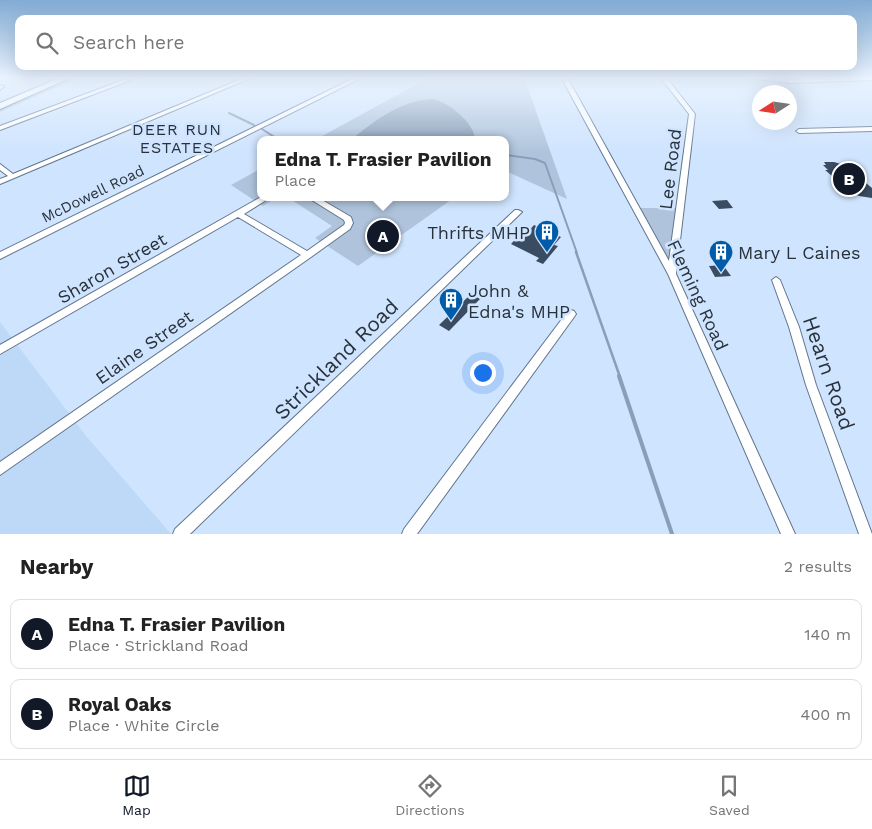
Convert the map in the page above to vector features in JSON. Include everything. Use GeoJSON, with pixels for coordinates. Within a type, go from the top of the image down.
{"type":"FeatureCollection","features":[{"type":"Feature","properties":{"kind":"street"},"geometry":{"type":"LineString","coordinates":[[0,128],[70,102]]}},
{"type":"Feature","properties":{"kind":"street"},"geometry":{"type":"LineString","coordinates":[[0,182],[191,102]]}},
{"type":"Feature","properties":{"kind":"street","name":"McDowell Road"},"geometry":{"type":"LineString","coordinates":[[0,256],[310,102]]}},
{"type":"Feature","properties":{"kind":"street","name":"Fleming Road"},"geometry":{"type":"LineString","coordinates":[[578,102],[672,274],[788,534]]}},
{"type":"Feature","properties":{"kind":"street","name":"Lee Road"},"geometry":{"type":"LineString","coordinates":[[672,274],[692,114],[683,102]]}},
{"type":"Feature","properties":{"kind":"street"},"geometry":{"type":"LineString","coordinates":[[799,131],[872,129]]}},
{"type":"Feature","properties":{"kind":"street"},"geometry":{"type":"LineString","coordinates":[[0,166],[13,177]]}},
{"type":"Feature","properties":{"kind":"street"},"geometry":{"type":"LineString","coordinates":[[260,201],[239,214],[308,254]]}},
{"type":"Feature","properties":{"kind":"street","name":"Elaine Street"},"geometry":{"type":"LineString","coordinates":[[0,469],[344,229],[349,223],[346,218],[318,201]]}},
{"type":"Feature","properties":{"kind":"street","name":"Strickland Road"},"geometry":{"type":"LineString","coordinates":[[180,534],[518,212]]}},
{"type":"Feature","properties":{"kind":"street","name":"Sharon Street"},"geometry":{"type":"LineString","coordinates":[[0,350],[239,214]]}},
{"type":"Feature","properties":{"kind":"street","name":"Hearn Road"},"geometry":{"type":"LineString","coordinates":[[776,280],[794,327],[811,385],[866,534]]}},
{"type":"Feature","properties":{"kind":"street"},"geometry":{"type":"LineString","coordinates":[[409,534],[571,314]]}},
{"type":"Feature","properties":{"kind":"shaded area"},"geometry":{"type":"Polygon","coordinates":[[[14,102],[23,102],[0,112],[0,108],[14,102]]]}},
{"type":"Feature","properties":{"kind":"shaded area"},"geometry":{"type":"Polygon","coordinates":[[[385,102],[533,102],[567,199],[509,172],[509,136],[322,136],[385,102]]]}},
{"type":"Feature","properties":{"kind":"shaded area"},"geometry":{"type":"Polygon","coordinates":[[[440,102],[445,104],[465,120],[474,136],[356,136],[388,113],[410,103],[440,102]]]}},
{"type":"Feature","properties":{"kind":"shaded area"},"geometry":{"type":"Polygon","coordinates":[[[257,171],[257,201],[271,201],[263,206],[231,185],[257,171]]]}},
{"type":"Feature","properties":{"kind":"shaded area"},"geometry":{"type":"Polygon","coordinates":[[[293,201],[449,201],[358,266],[315,238],[332,226],[293,201]]]}},
{"type":"Feature","properties":{"kind":"shaded area"},"geometry":{"type":"Polygon","coordinates":[[[637,208],[680,208],[673,264],[666,263],[637,208]]]}},
{"type":"Feature","properties":{"kind":"shaded area"},"geometry":{"type":"Polygon","coordinates":[[[0,322],[86,436],[171,534],[0,534],[0,322]]]}},
{"type":"Feature","properties":{"kind":"building"},"geometry":{"type":"Polygon","coordinates":[[[824,162],[844,165],[872,188],[872,198],[859,196],[847,189],[825,170],[828,170],[823,165],[826,165],[824,162]]]}},
{"type":"Feature","properties":{"kind":"building","name":"Mary L Caines"},"geometry":{"type":"Polygon","coordinates":[[[727,200],[733,208],[719,209],[712,201],[727,200]]]}},
{"type":"Feature","properties":{"kind":"building"},"geometry":{"type":"Polygon","coordinates":[[[534,225],[561,237],[554,245],[558,246],[543,264],[536,261],[539,258],[511,244],[523,231],[527,233],[534,225]]]}},
{"type":"Feature","properties":{"kind":"building"},"geometry":{"type":"Polygon","coordinates":[[[385,227],[397,233],[382,244],[371,237],[385,227]]]}},
{"type":"Feature","properties":{"kind":"building","name":"Mary L Caines"},"geometry":{"type":"Polygon","coordinates":[[[723,265],[731,276],[715,277],[709,266],[723,265]]]}},
{"type":"Feature","properties":{"kind":"building"},"geometry":{"type":"Polygon","coordinates":[[[471,294],[480,299],[449,331],[439,325],[471,294]]]}},
{"type":"Feature","properties":{"kind":"waterway"},"geometry":{"type":"LineString","coordinates":[[229,113],[254,125]]}},
{"type":"Feature","properties":{"kind":"waterway"},"geometry":{"type":"LineString","coordinates":[[262,129],[273,136]]}},
{"type":"Feature","properties":{"kind":"waterway"},"geometry":{"type":"LineString","coordinates":[[509,155],[535,159],[545,163],[577,253]]}},
{"type":"Feature","properties":{"kind":"waterway"},"geometry":{"type":"LineString","coordinates":[[576,252],[620,377]]}},
{"type":"Feature","properties":{"kind":"waterway"},"geometry":{"type":"LineString","coordinates":[[619,376],[672,534]]}},
{"type":"Feature","properties":{"kind":"place","name":"Royal Oaks"},"geometry":{"type":"Point","coordinates":[849,179]}},
{"type":"Feature","properties":{"kind":"place","name":"Edna T. Frasier Pavilion"},"geometry":{"type":"Point","coordinates":[383,236]}},
{"type":"Feature","properties":{"kind":"place","name":"Thrifts MHP"},"geometry":{"type":"Point","coordinates":[547,253]}},
{"type":"Feature","properties":{"kind":"place","name":"Mary L Caines"},"geometry":{"type":"Point","coordinates":[721,273]}},
{"type":"Feature","properties":{"kind":"place","name":"John & Edna's MHP"},"geometry":{"type":"Point","coordinates":[451,321]}},
{"type":"Feature","properties":{"kind":"district","name":"DEER RUN ESTATES"},"geometry":{"type":"Point","coordinates":[177,138]}}]}
